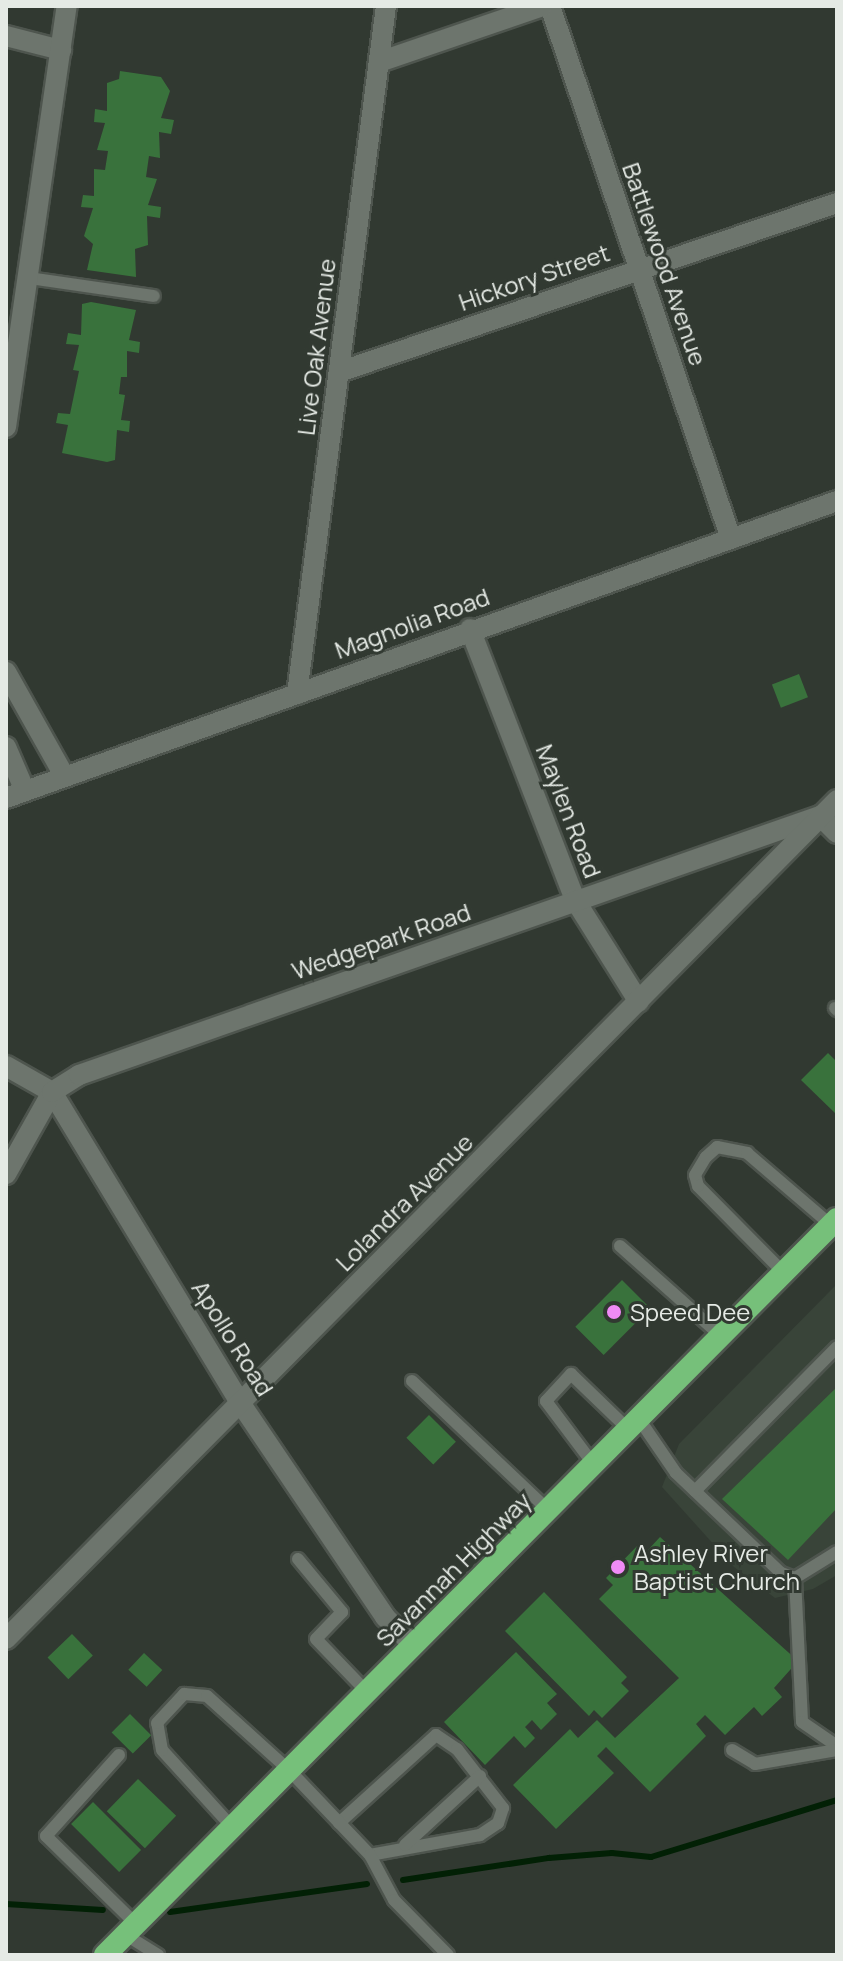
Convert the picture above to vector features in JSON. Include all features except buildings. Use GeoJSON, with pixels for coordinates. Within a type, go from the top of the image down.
{"type":"FeatureCollection","features":[{"type":"Feature","properties":{"kind":"highway","name":"Savannah Highway"},"geometry":{"type":"LineString","coordinates":[[105,1955],[834,1222]]}},
{"type":"Feature","properties":{"kind":"street"},"geometry":{"type":"LineString","coordinates":[[6,427],[67,6]]}},
{"type":"Feature","properties":{"kind":"street","name":"Live Oak Avenue"},"geometry":{"type":"LineString","coordinates":[[297,694],[386,6]]}},
{"type":"Feature","properties":{"kind":"street"},"geometry":{"type":"LineString","coordinates":[[379,62],[543,6]]}},
{"type":"Feature","properties":{"kind":"street","name":"Battlewood Avenue"},"geometry":{"type":"LineString","coordinates":[[550,6],[731,539]]}},
{"type":"Feature","properties":{"kind":"street"},"geometry":{"type":"LineString","coordinates":[[6,36],[61,50]]}},
{"type":"Feature","properties":{"kind":"street","name":"Hickory Street"},"geometry":{"type":"LineString","coordinates":[[339,372],[837,203]]}},
{"type":"Feature","properties":{"kind":"street","name":"Magnolia Road"},"geometry":{"type":"LineString","coordinates":[[16,795],[470,629],[837,501]]}},
{"type":"Feature","properties":{"kind":"street","name":"Maylen Road"},"geometry":{"type":"LineString","coordinates":[[470,629],[575,900],[639,1002]]}},
{"type":"Feature","properties":{"kind":"street"},"geometry":{"type":"LineString","coordinates":[[9,684],[65,777]]}},
{"type":"Feature","properties":{"kind":"street"},"geometry":{"type":"LineString","coordinates":[[6,747],[16,795]]}},
{"type":"Feature","properties":{"kind":"street","name":"Lolandra Avenue"},"geometry":{"type":"LineString","coordinates":[[6,1639],[837,800]]}},
{"type":"Feature","properties":{"kind":"street"},"geometry":{"type":"LineString","coordinates":[[820,816],[837,833]]}},
{"type":"Feature","properties":{"kind":"street","name":"Wedgepark Road"},"geometry":{"type":"LineString","coordinates":[[52,1092],[79,1075],[820,816]]}},
{"type":"Feature","properties":{"kind":"street","name":"Apollo Road"},"geometry":{"type":"LineString","coordinates":[[6,1066],[52,1092],[241,1404],[385,1617],[413,1645]]}},
{"type":"Feature","properties":{"kind":"street"},"geometry":{"type":"LineString","coordinates":[[6,1174],[52,1092]]}},
{"type":"Feature","properties":{"kind":"lane"},"geometry":{"type":"LineString","coordinates":[[29,278],[154,296]]}},
{"type":"Feature","properties":{"kind":"lane"},"geometry":{"type":"LineString","coordinates":[[784,1273],[698,1186],[695,1175],[706,1157],[717,1147],[747,1153],[834,1222]]}},
{"type":"Feature","properties":{"kind":"lane"},"geometry":{"type":"LineString","coordinates":[[620,1246],[721,1336]]}},
{"type":"Feature","properties":{"kind":"lane"},"geometry":{"type":"LineString","coordinates":[[695,1491],[837,1347]]}},
{"type":"Feature","properties":{"kind":"lane"},"geometry":{"type":"LineString","coordinates":[[594,1465],[546,1401],[571,1374],[634,1424],[695,1491],[781,1573],[795,1578]]}},
{"type":"Feature","properties":{"kind":"lane"},"geometry":{"type":"LineString","coordinates":[[412,1381],[548,1510]]}},
{"type":"Feature","properties":{"kind":"lane"},"geometry":{"type":"LineString","coordinates":[[795,1578],[837,1552]]}},
{"type":"Feature","properties":{"kind":"lane"},"geometry":{"type":"LineString","coordinates":[[298,1559],[342,1612],[316,1639],[367,1692]]}},
{"type":"Feature","properties":{"kind":"lane"},"geometry":{"type":"LineString","coordinates":[[795,1578],[802,1722],[837,1748]]}},
{"type":"Feature","properties":{"kind":"lane"},"geometry":{"type":"LineString","coordinates":[[233,1828],[162,1750],[157,1723],[184,1694],[207,1696],[290,1771],[370,1855],[394,1900],[448,1955]]}},
{"type":"Feature","properties":{"kind":"lane"},"geometry":{"type":"LineString","coordinates":[[339,1823],[436,1735],[480,1776],[503,1808],[493,1829],[405,1845],[370,1855]]}},
{"type":"Feature","properties":{"kind":"lane"},"geometry":{"type":"LineString","coordinates":[[732,1750],[755,1764],[837,1748]]}},
{"type":"Feature","properties":{"kind":"lane"},"geometry":{"type":"LineString","coordinates":[[119,1755],[46,1836],[131,1930],[158,1955]]}},
{"type":"Feature","properties":{"kind":"lane"},"geometry":{"type":"LineString","coordinates":[[405,1845],[480,1776]]}},
{"type":"Feature","properties":{"kind":"shaded area"},"geometry":{"type":"Polygon","coordinates":[[[837,1284],[837,1575],[813,1589],[775,1598],[734,1567],[662,1487],[679,1444],[837,1284]]]}},
{"type":"Feature","properties":{"kind":"waterway"},"geometry":{"type":"LineString","coordinates":[[403,1880],[549,1858],[612,1853],[651,1857],[837,1800]]}},
{"type":"Feature","properties":{"kind":"waterway"},"geometry":{"type":"LineString","coordinates":[[170,1912],[367,1884]]}},
{"type":"Feature","properties":{"kind":"waterway"},"geometry":{"type":"LineString","coordinates":[[6,1904],[103,1910]]}},
{"type":"Feature","properties":{"kind":"place","name":"Speed Dee"},"geometry":{"type":"Point","coordinates":[614,1312]}},
{"type":"Feature","properties":{"kind":"place","name":"Ashley River Baptist Church"},"geometry":{"type":"Point","coordinates":[618,1567]}}]}
